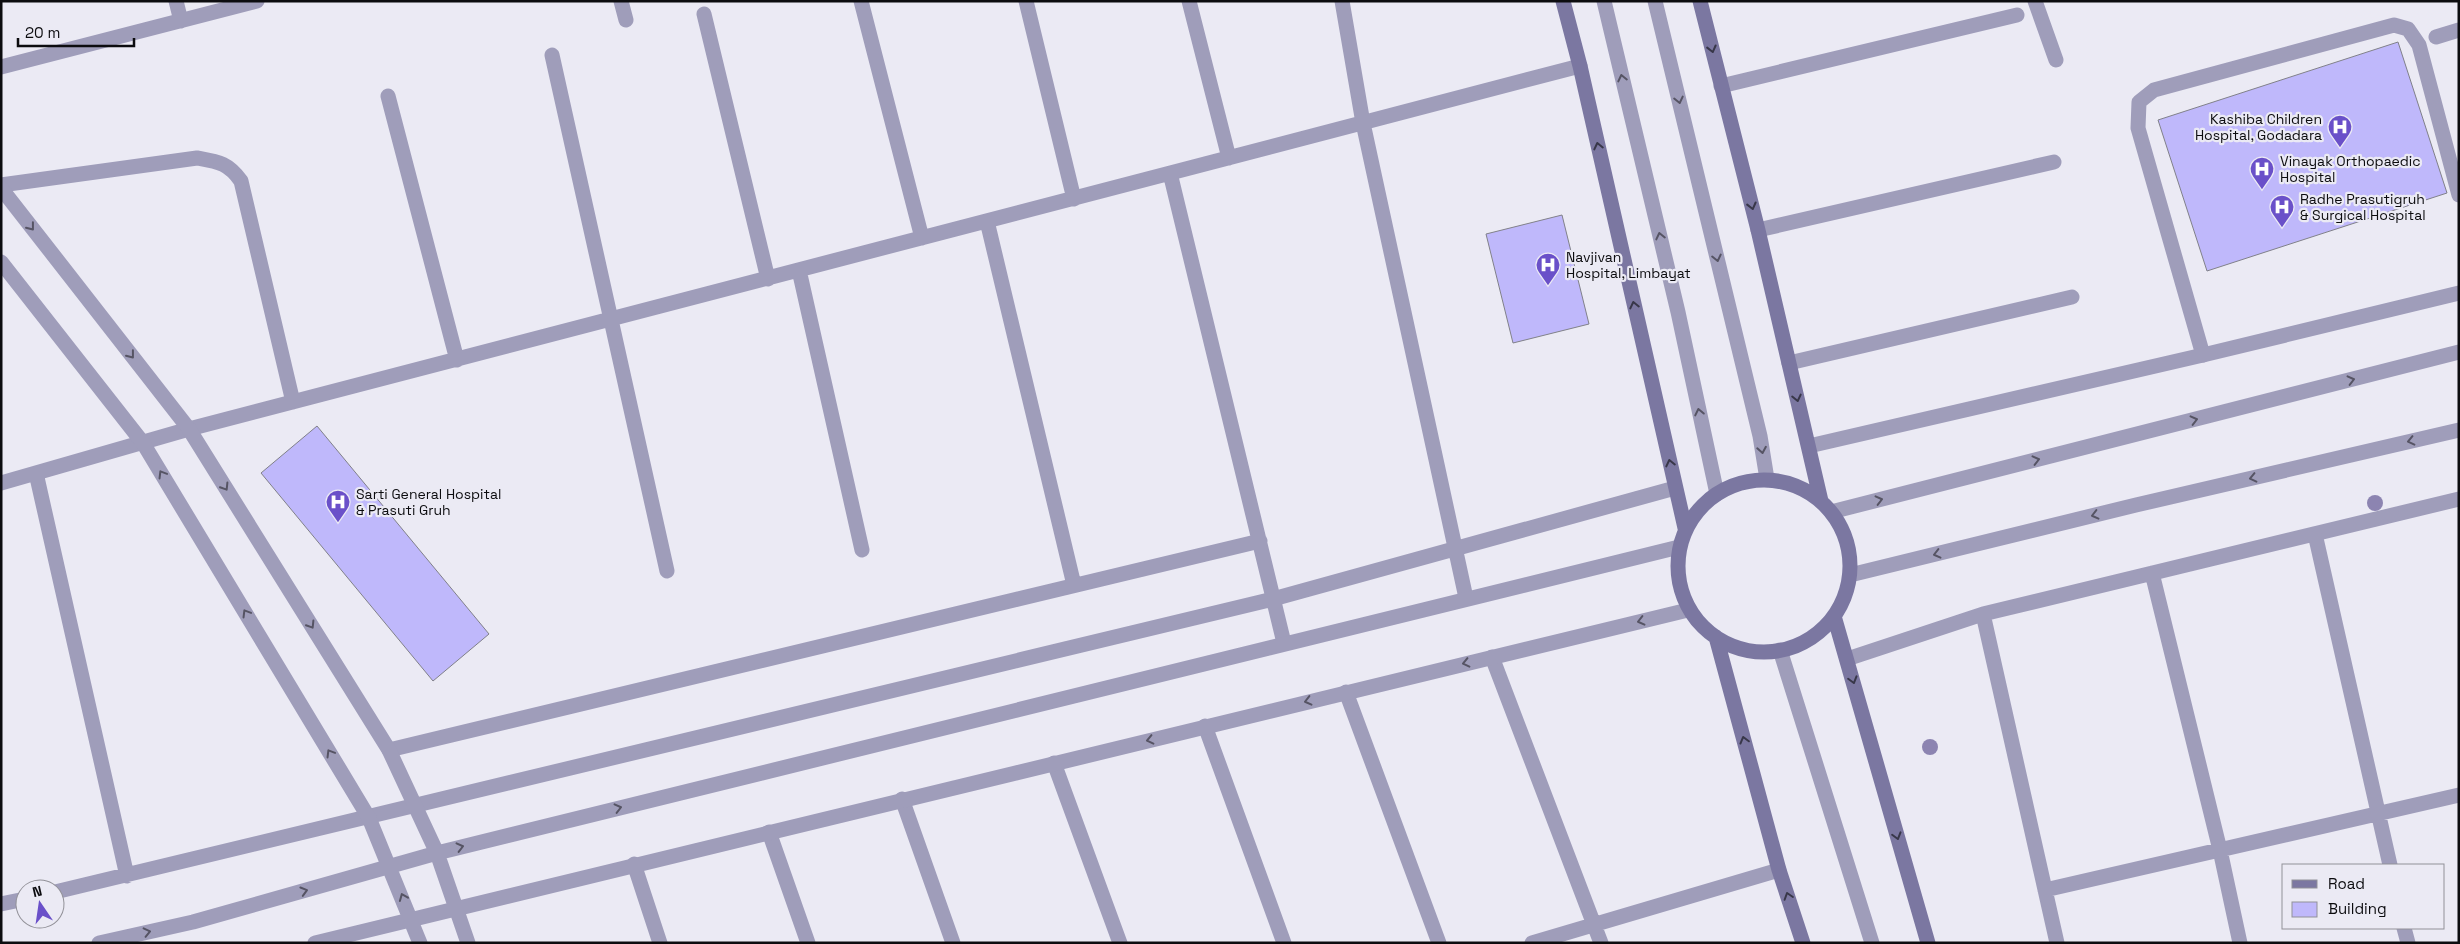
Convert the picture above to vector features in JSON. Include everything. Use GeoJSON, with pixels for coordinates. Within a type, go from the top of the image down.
{"type":"FeatureCollection","features":[{"type":"Feature","properties":{"kind":"main road"},"geometry":{"type":"LineString","coordinates":[[1563,1],[1580,66],[1685,528]]}},
{"type":"Feature","properties":{"kind":"main road"},"geometry":{"type":"LineString","coordinates":[[1700,1],[1758,230],[1809,446],[1826,506]]}},
{"type":"Feature","properties":{"kind":"main road"},"geometry":{"type":"LineString","coordinates":[[1767,479],[1789,482],[1810,492],[1826,506],[1840,525],[1848,546],[1851,568],[1848,591],[1834,616],[1814,637],[1787,650],[1759,653],[1730,646],[1706,631],[1688,610],[1678,582],[1679,547],[1685,528],[1704,502],[1717,494],[1744,481],[1767,479]]}},
{"type":"Feature","properties":{"kind":"main road"},"geometry":{"type":"LineString","coordinates":[[1834,616],[1928,943]]}},
{"type":"Feature","properties":{"kind":"main road"},"geometry":{"type":"LineString","coordinates":[[1716,637],[1780,870],[1803,943]]}},
{"type":"Feature","properties":{"kind":"street"},"geometry":{"type":"LineString","coordinates":[[176,1],[181,21]]}},
{"type":"Feature","properties":{"kind":"street"},"geometry":{"type":"LineString","coordinates":[[1,67],[256,1]]}},
{"type":"Feature","properties":{"kind":"street"},"geometry":{"type":"LineString","coordinates":[[621,1],[626,20]]}},
{"type":"Feature","properties":{"kind":"street"},"geometry":{"type":"LineString","coordinates":[[861,1],[922,238]]}},
{"type":"Feature","properties":{"kind":"street"},"geometry":{"type":"LineString","coordinates":[[1026,1],[1074,198]]}},
{"type":"Feature","properties":{"kind":"street"},"geometry":{"type":"LineString","coordinates":[[1190,1],[1229,158]]}},
{"type":"Feature","properties":{"kind":"street"},"geometry":{"type":"LineString","coordinates":[[1342,1],[1363,123],[1466,598]]}},
{"type":"Feature","properties":{"kind":"street"},"geometry":{"type":"LineString","coordinates":[[1604,1],[1678,312],[1717,494]]}},
{"type":"Feature","properties":{"kind":"street"},"geometry":{"type":"LineString","coordinates":[[1654,1],[1760,436],[1767,479]]}},
{"type":"Feature","properties":{"kind":"street"},"geometry":{"type":"LineString","coordinates":[[2035,1],[2056,60]]}},
{"type":"Feature","properties":{"kind":"street"},"geometry":{"type":"LineString","coordinates":[[704,14],[768,278]]}},
{"type":"Feature","properties":{"kind":"street"},"geometry":{"type":"LineString","coordinates":[[1721,86],[2017,14]]}},
{"type":"Feature","properties":{"kind":"street"},"geometry":{"type":"LineString","coordinates":[[2203,355],[2138,128],[2139,102],[2154,90],[2394,25],[2408,29],[2419,46],[2459,195]]}},
{"type":"Feature","properties":{"kind":"street"},"geometry":{"type":"LineString","coordinates":[[2436,38],[2459,30]]}},
{"type":"Feature","properties":{"kind":"street"},"geometry":{"type":"LineString","coordinates":[[552,55],[667,571]]}},
{"type":"Feature","properties":{"kind":"street"},"geometry":{"type":"LineString","coordinates":[[1,483],[189,429],[1580,66]]}},
{"type":"Feature","properties":{"kind":"street"},"geometry":{"type":"LineString","coordinates":[[388,96],[457,360]]}},
{"type":"Feature","properties":{"kind":"street"},"geometry":{"type":"LineString","coordinates":[[293,402],[240,181],[231,168],[217,161],[197,158],[1,187],[189,429],[389,750],[437,853],[468,943]]}},
{"type":"Feature","properties":{"kind":"street"},"geometry":{"type":"LineString","coordinates":[[1758,230],[2054,162]]}},
{"type":"Feature","properties":{"kind":"street"},"geometry":{"type":"LineString","coordinates":[[1170,173],[1284,644]]}},
{"type":"Feature","properties":{"kind":"street"},"geometry":{"type":"LineString","coordinates":[[987,221],[1074,585]]}},
{"type":"Feature","properties":{"kind":"street"},"geometry":{"type":"LineString","coordinates":[[1,262],[143,442],[369,818],[412,919],[420,943]]}},
{"type":"Feature","properties":{"kind":"street"},"geometry":{"type":"LineString","coordinates":[[799,270],[862,550]]}},
{"type":"Feature","properties":{"kind":"street"},"geometry":{"type":"LineString","coordinates":[[1809,446],[2203,355],[2459,292]]}},
{"type":"Feature","properties":{"kind":"street"},"geometry":{"type":"LineString","coordinates":[[1789,363],[2072,298]]}},
{"type":"Feature","properties":{"kind":"street"},"geometry":{"type":"LineString","coordinates":[[1826,506],[2459,352]]}},
{"type":"Feature","properties":{"kind":"street"},"geometry":{"type":"LineString","coordinates":[[1850,575],[2126,507],[2459,430]]}},
{"type":"Feature","properties":{"kind":"street"},"geometry":{"type":"LineString","coordinates":[[36,473],[127,876]]}},
{"type":"Feature","properties":{"kind":"street"},"geometry":{"type":"LineString","coordinates":[[65,890],[1273,599],[1675,488]]}},
{"type":"Feature","properties":{"kind":"street"},"geometry":{"type":"LineString","coordinates":[[1847,659],[1983,614],[2459,499]]}},
{"type":"Feature","properties":{"kind":"street"},"geometry":{"type":"LineString","coordinates":[[2315,534],[2390,864]]}},
{"type":"Feature","properties":{"kind":"street"},"geometry":{"type":"LineString","coordinates":[[389,750],[1260,541]]}},
{"type":"Feature","properties":{"kind":"street"},"geometry":{"type":"LineString","coordinates":[[99,943],[192,922],[437,853],[1679,547]]}},
{"type":"Feature","properties":{"kind":"street"},"geometry":{"type":"LineString","coordinates":[[2152,573],[2220,850],[2240,943]]}},
{"type":"Feature","properties":{"kind":"street"},"geometry":{"type":"LineString","coordinates":[[315,943],[456,907],[1688,610]]}},
{"type":"Feature","properties":{"kind":"street"},"geometry":{"type":"LineString","coordinates":[[1983,614],[2057,943]]}},
{"type":"Feature","properties":{"kind":"street"},"geometry":{"type":"LineString","coordinates":[[1780,650],[1872,943]]}},
{"type":"Feature","properties":{"kind":"street"},"geometry":{"type":"LineString","coordinates":[[1492,657],[1601,943]]}},
{"type":"Feature","properties":{"kind":"street"},"geometry":{"type":"LineString","coordinates":[[1346,692],[1439,943]]}},
{"type":"Feature","properties":{"kind":"street"},"geometry":{"type":"LineString","coordinates":[[1206,726],[1284,943]]}},
{"type":"Feature","properties":{"kind":"street"},"geometry":{"type":"LineString","coordinates":[[1054,762],[1120,943]]}},
{"type":"Feature","properties":{"kind":"street"},"geometry":{"type":"LineString","coordinates":[[2045,890],[2459,795]]}},
{"type":"Feature","properties":{"kind":"street"},"geometry":{"type":"LineString","coordinates":[[902,799],[953,943]]}},
{"type":"Feature","properties":{"kind":"street"},"geometry":{"type":"LineString","coordinates":[[769,832],[808,943]]}},
{"type":"Feature","properties":{"kind":"street"},"geometry":{"type":"LineString","coordinates":[[634,864],[660,943]]}},
{"type":"Feature","properties":{"kind":"street"},"geometry":{"type":"LineString","coordinates":[[1532,943],[1780,870]]}},
{"type":"Feature","properties":{"kind":"street"},"geometry":{"type":"LineString","coordinates":[[1,904],[15,901]]}},
{"type":"Feature","properties":{"kind":"street"},"geometry":{"type":"LineString","coordinates":[[2404,929],[2408,943]]}},
{"type":"Feature","properties":{"kind":"building"},"geometry":{"type":"Polygon","coordinates":[[[2398,42],[2447,193],[2207,271],[2158,120],[2398,42]]]}},
{"type":"Feature","properties":{"kind":"building"},"geometry":{"type":"Polygon","coordinates":[[[1562,215],[1589,324],[1513,343],[1486,234],[1562,215]]]}},
{"type":"Feature","properties":{"kind":"building"},"geometry":{"type":"Polygon","coordinates":[[[317,426],[489,634],[433,681],[261,473],[317,426]]]}},
{"type":"Feature","properties":{"kind":"place","name":"Kashiba Children Hospital, Godadara"},"geometry":{"type":"Point","coordinates":[2340,148]}},
{"type":"Feature","properties":{"kind":"place","name":"Vinayak Orthopaedic Hospital"},"geometry":{"type":"Point","coordinates":[2262,190]}},
{"type":"Feature","properties":{"kind":"place","name":"Radhe Prasutigruh & Surgical Hospital"},"geometry":{"type":"Point","coordinates":[2282,228]}},
{"type":"Feature","properties":{"kind":"place","name":"Navjivan Hospital, Limbayat"},"geometry":{"type":"Point","coordinates":[1548,286]}},
{"type":"Feature","properties":{"kind":"place","name":"Sarti General Hospital & Prasuti Gruh"},"geometry":{"type":"Point","coordinates":[338,523]}}]}
